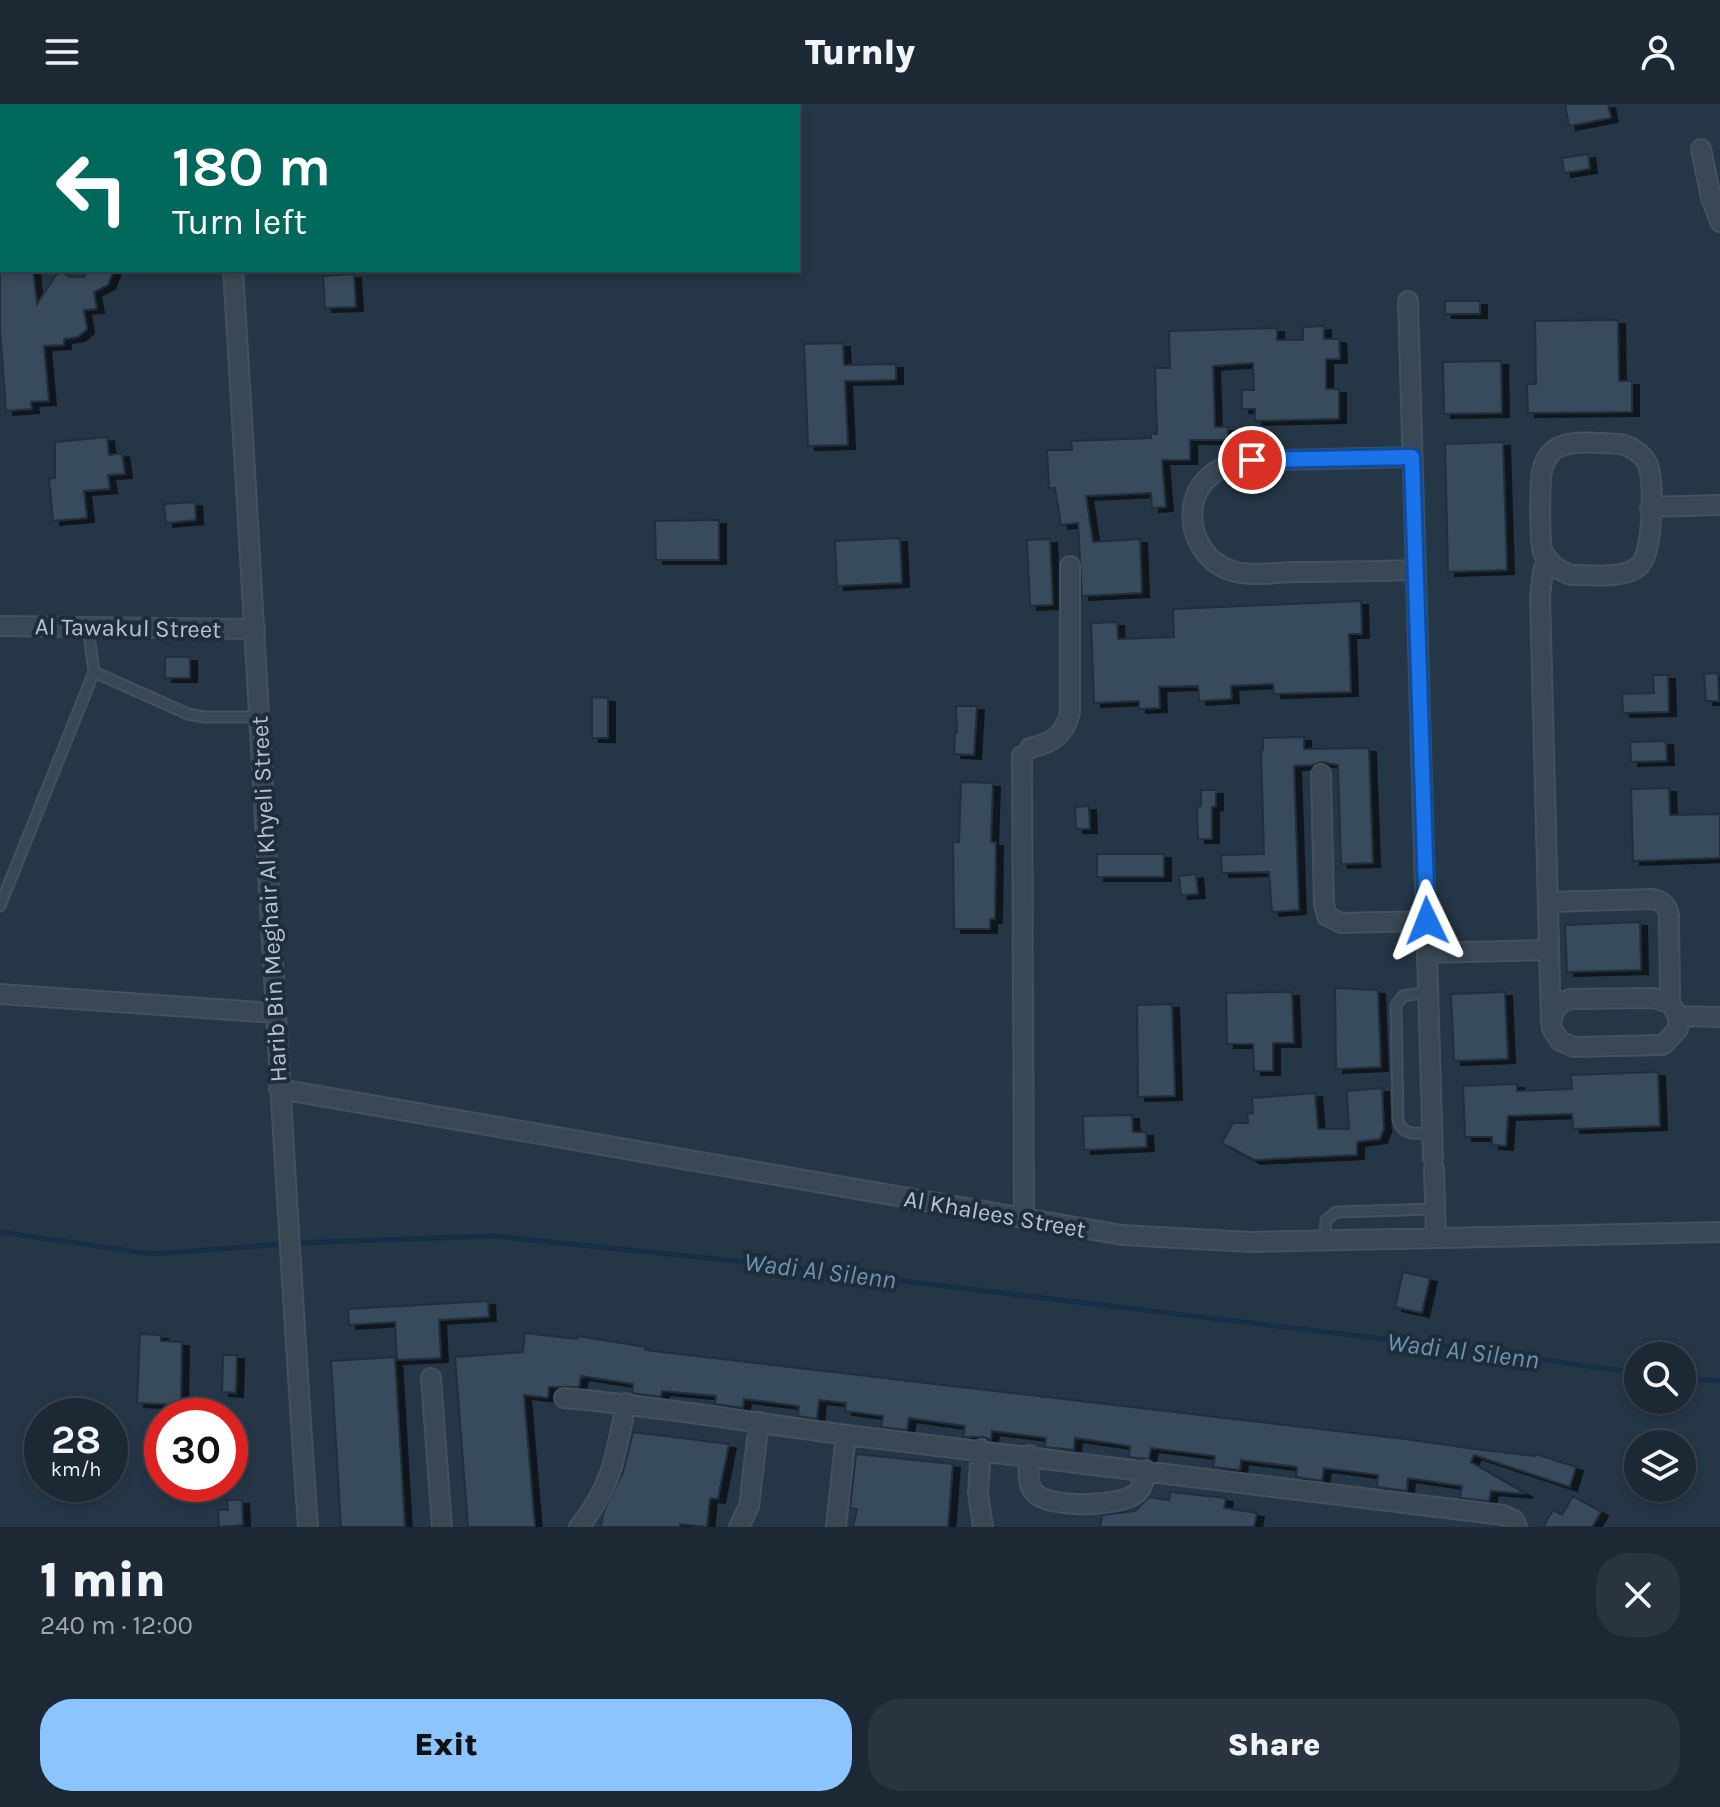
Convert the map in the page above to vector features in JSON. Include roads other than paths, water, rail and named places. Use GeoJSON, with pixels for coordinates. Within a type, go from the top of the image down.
{"type":"FeatureCollection","features":[{"type":"Feature","properties":{"kind":"street"},"geometry":{"type":"LineString","coordinates":[[1701,149],[1711,198],[1720,222]]}},
{"type":"Feature","properties":{"kind":"street","name":"Harib Bin Meghair Al Khyeli Street"},"geometry":{"type":"LineString","coordinates":[[233,272],[279,1089],[308,1527]]}},
{"type":"Feature","properties":{"kind":"street"},"geometry":{"type":"LineString","coordinates":[[1408,301],[1436,1236]]}},
{"type":"Feature","properties":{"kind":"street"},"geometry":{"type":"LineString","coordinates":[[1572,444],[1621,444],[1635,450],[1649,466],[1650,507],[1650,548],[1644,562],[1633,571],[1571,575],[1558,569],[1548,559],[1542,546],[1541,478],[1545,462],[1560,447],[1572,444]]}},
{"type":"Feature","properties":{"kind":"street"},"geometry":{"type":"LineString","coordinates":[[1412,457],[1237,461],[1222,466],[1200,487],[1193,501],[1191,517],[1200,546],[1210,558],[1237,572],[1415,570]]}},
{"type":"Feature","properties":{"kind":"street"},"geometry":{"type":"LineString","coordinates":[[1650,507],[1720,505]]}},
{"type":"Feature","properties":{"kind":"street"},"geometry":{"type":"LineString","coordinates":[[1548,559],[1540,596],[1551,1023],[1555,1035],[1566,1045],[1656,1046],[1663,1045],[1675,1035],[1669,916],[1662,902],[1652,899],[1549,902]]}},
{"type":"Feature","properties":{"kind":"street"},"geometry":{"type":"LineString","coordinates":[[1024,1219],[1026,752],[1054,740],[1062,732],[1070,712],[1070,566]]}},
{"type":"Feature","properties":{"kind":"street","name":"Al Tawakul Street"},"geometry":{"type":"LineString","coordinates":[[0,626],[255,629]]}},
{"type":"Feature","properties":{"kind":"street"},"geometry":{"type":"LineString","coordinates":[[1321,774],[1324,904],[1327,916],[1341,923],[1427,921]]}},
{"type":"Feature","properties":{"kind":"street"},"geometry":{"type":"LineString","coordinates":[[1427,953],[1549,950]]}},
{"type":"Feature","properties":{"kind":"street"},"geometry":{"type":"LineString","coordinates":[[0,994],[275,1013]]}},
{"type":"Feature","properties":{"kind":"street"},"geometry":{"type":"LineString","coordinates":[[1551,1023],[1554,1010],[1570,999],[1659,998],[1674,1010],[1720,1017]]}},
{"type":"Feature","properties":{"kind":"street","name":"Al Khalees Street"},"geometry":{"type":"LineString","coordinates":[[279,1089],[1122,1235],[1251,1242],[1720,1232]]}},
{"type":"Feature","properties":{"kind":"street"},"geometry":{"type":"LineString","coordinates":[[431,1378],[442,1527]]}},
{"type":"Feature","properties":{"kind":"street"},"geometry":{"type":"LineString","coordinates":[[564,1398],[626,1403],[846,1435],[981,1449],[1503,1515],[1514,1520],[1517,1527]]}},
{"type":"Feature","properties":{"kind":"street"},"geometry":{"type":"LineString","coordinates":[[579,1527],[604,1492],[611,1475],[626,1403]]}},
{"type":"Feature","properties":{"kind":"street"},"geometry":{"type":"LineString","coordinates":[[739,1527],[749,1506],[759,1422]]}},
{"type":"Feature","properties":{"kind":"street"},"geometry":{"type":"LineString","coordinates":[[836,1527],[846,1435]]}},
{"type":"Feature","properties":{"kind":"street"},"geometry":{"type":"LineString","coordinates":[[981,1449],[978,1493],[983,1527]]}},
{"type":"Feature","properties":{"kind":"street"},"geometry":{"type":"LineString","coordinates":[[1029,1455],[1031,1488],[1040,1498],[1059,1503],[1125,1499],[1141,1488],[1146,1470]]}},
{"type":"Feature","properties":{"kind":"lane"},"geometry":{"type":"LineString","coordinates":[[0,906],[94,672],[88,628]]}},
{"type":"Feature","properties":{"kind":"lane"},"geometry":{"type":"LineString","coordinates":[[94,672],[188,714],[260,717]]}},
{"type":"Feature","properties":{"kind":"lane"},"geometry":{"type":"LineString","coordinates":[[1428,992],[1403,996],[1396,1005],[1398,1120],[1407,1133],[1433,1133]]}},
{"type":"Feature","properties":{"kind":"lane"},"geometry":{"type":"LineString","coordinates":[[1325,1241],[1326,1220],[1336,1212],[1435,1209]]}},
{"type":"Feature","properties":{"kind":"waterway","name":"Wadi Al Silenn"},"geometry":{"type":"LineString","coordinates":[[0,1232],[151,1254],[285,1244]]}},
{"type":"Feature","properties":{"kind":"waterway","name":"Wadi Al Silenn"},"geometry":{"type":"LineString","coordinates":[[295,1243],[492,1236],[737,1261],[1459,1348],[1624,1371]]}},
{"type":"Feature","properties":{"kind":"waterway","name":"Wadi Al Silenn"},"geometry":{"type":"LineString","coordinates":[[1696,1379],[1720,1381]]}}]}
